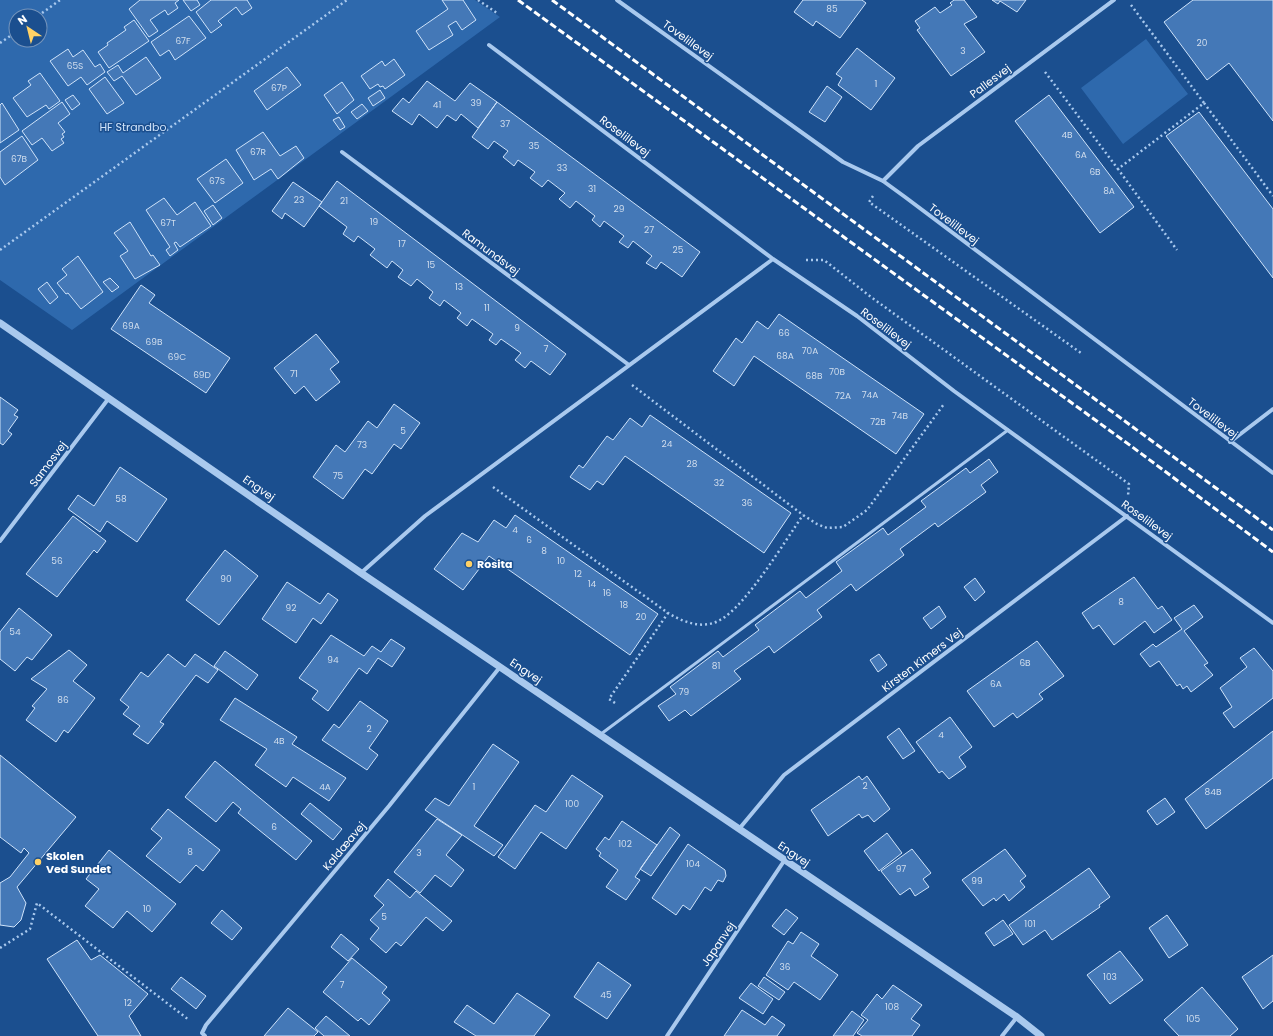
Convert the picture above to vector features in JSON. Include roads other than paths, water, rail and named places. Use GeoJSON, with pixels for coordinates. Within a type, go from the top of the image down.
{"type":"FeatureCollection","features":[{"type":"Feature","properties":{"kind":"street","name":"Tovelillevej"},"geometry":{"type":"LineString","coordinates":[[617,0],[844,162],[883,181],[1273,473]]}},
{"type":"Feature","properties":{"kind":"street","name":"Pallesvej"},"geometry":{"type":"LineString","coordinates":[[883,181],[918,146],[1114,0]]}},
{"type":"Feature","properties":{"kind":"street","name":"Roselillevej"},"geometry":{"type":"LineString","coordinates":[[489,46],[774,259],[857,316],[954,391],[1273,623]]}},
{"type":"Feature","properties":{"kind":"street","name":"Ramundsvej"},"geometry":{"type":"LineString","coordinates":[[342,152],[629,365]]}},
{"type":"Feature","properties":{"kind":"street"},"geometry":{"type":"LineString","coordinates":[[361,574],[425,516],[774,259]]}},
{"type":"Feature","properties":{"kind":"street","name":"Engvej"},"geometry":{"type":"LineString","coordinates":[[0,323],[110,397],[361,574],[1017,1017],[1041,1036]]}},
{"type":"Feature","properties":{"kind":"street","name":"Samosvej"},"geometry":{"type":"LineString","coordinates":[[0,541],[110,397]]}},
{"type":"Feature","properties":{"kind":"street"},"geometry":{"type":"LineString","coordinates":[[1230,442],[1273,409]]}},
{"type":"Feature","properties":{"kind":"street","name":"Kirsten Kimers Vej"},"geometry":{"type":"LineString","coordinates":[[739,830],[784,775],[1127,516]]}},
{"type":"Feature","properties":{"kind":"street","name":"Kaldæavej"},"geometry":{"type":"LineString","coordinates":[[205,1036],[202,1033],[206,1025],[390,806],[500,667]]}},
{"type":"Feature","properties":{"kind":"street","name":"Japanvej"},"geometry":{"type":"LineString","coordinates":[[667,1036],[784,861]]}},
{"type":"Feature","properties":{"kind":"street"},"geometry":{"type":"LineString","coordinates":[[1002,1036],[1017,1017]]}},
{"type":"Feature","properties":{"kind":"lane"},"geometry":{"type":"LineString","coordinates":[[600,734],[1008,430]]}},
{"type":"Feature","properties":{"kind":"railway"},"geometry":{"type":"LineString","coordinates":[[518,0],[1131,446],[1273,552]]}},
{"type":"Feature","properties":{"kind":"railway"},"geometry":{"type":"LineString","coordinates":[[552,0],[1273,530]]}},
{"type":"Feature","properties":{"kind":"place","name":"Rosita"},"geometry":{"type":"Point","coordinates":[469,564]}},
{"type":"Feature","properties":{"kind":"place","name":"Skolen Ved Sundet"},"geometry":{"type":"Point","coordinates":[38,862]}},
{"type":"Feature","properties":{"kind":"park label","name":"HF Strandbo"},"geometry":{"type":"Point","coordinates":[133,127]}}]}
